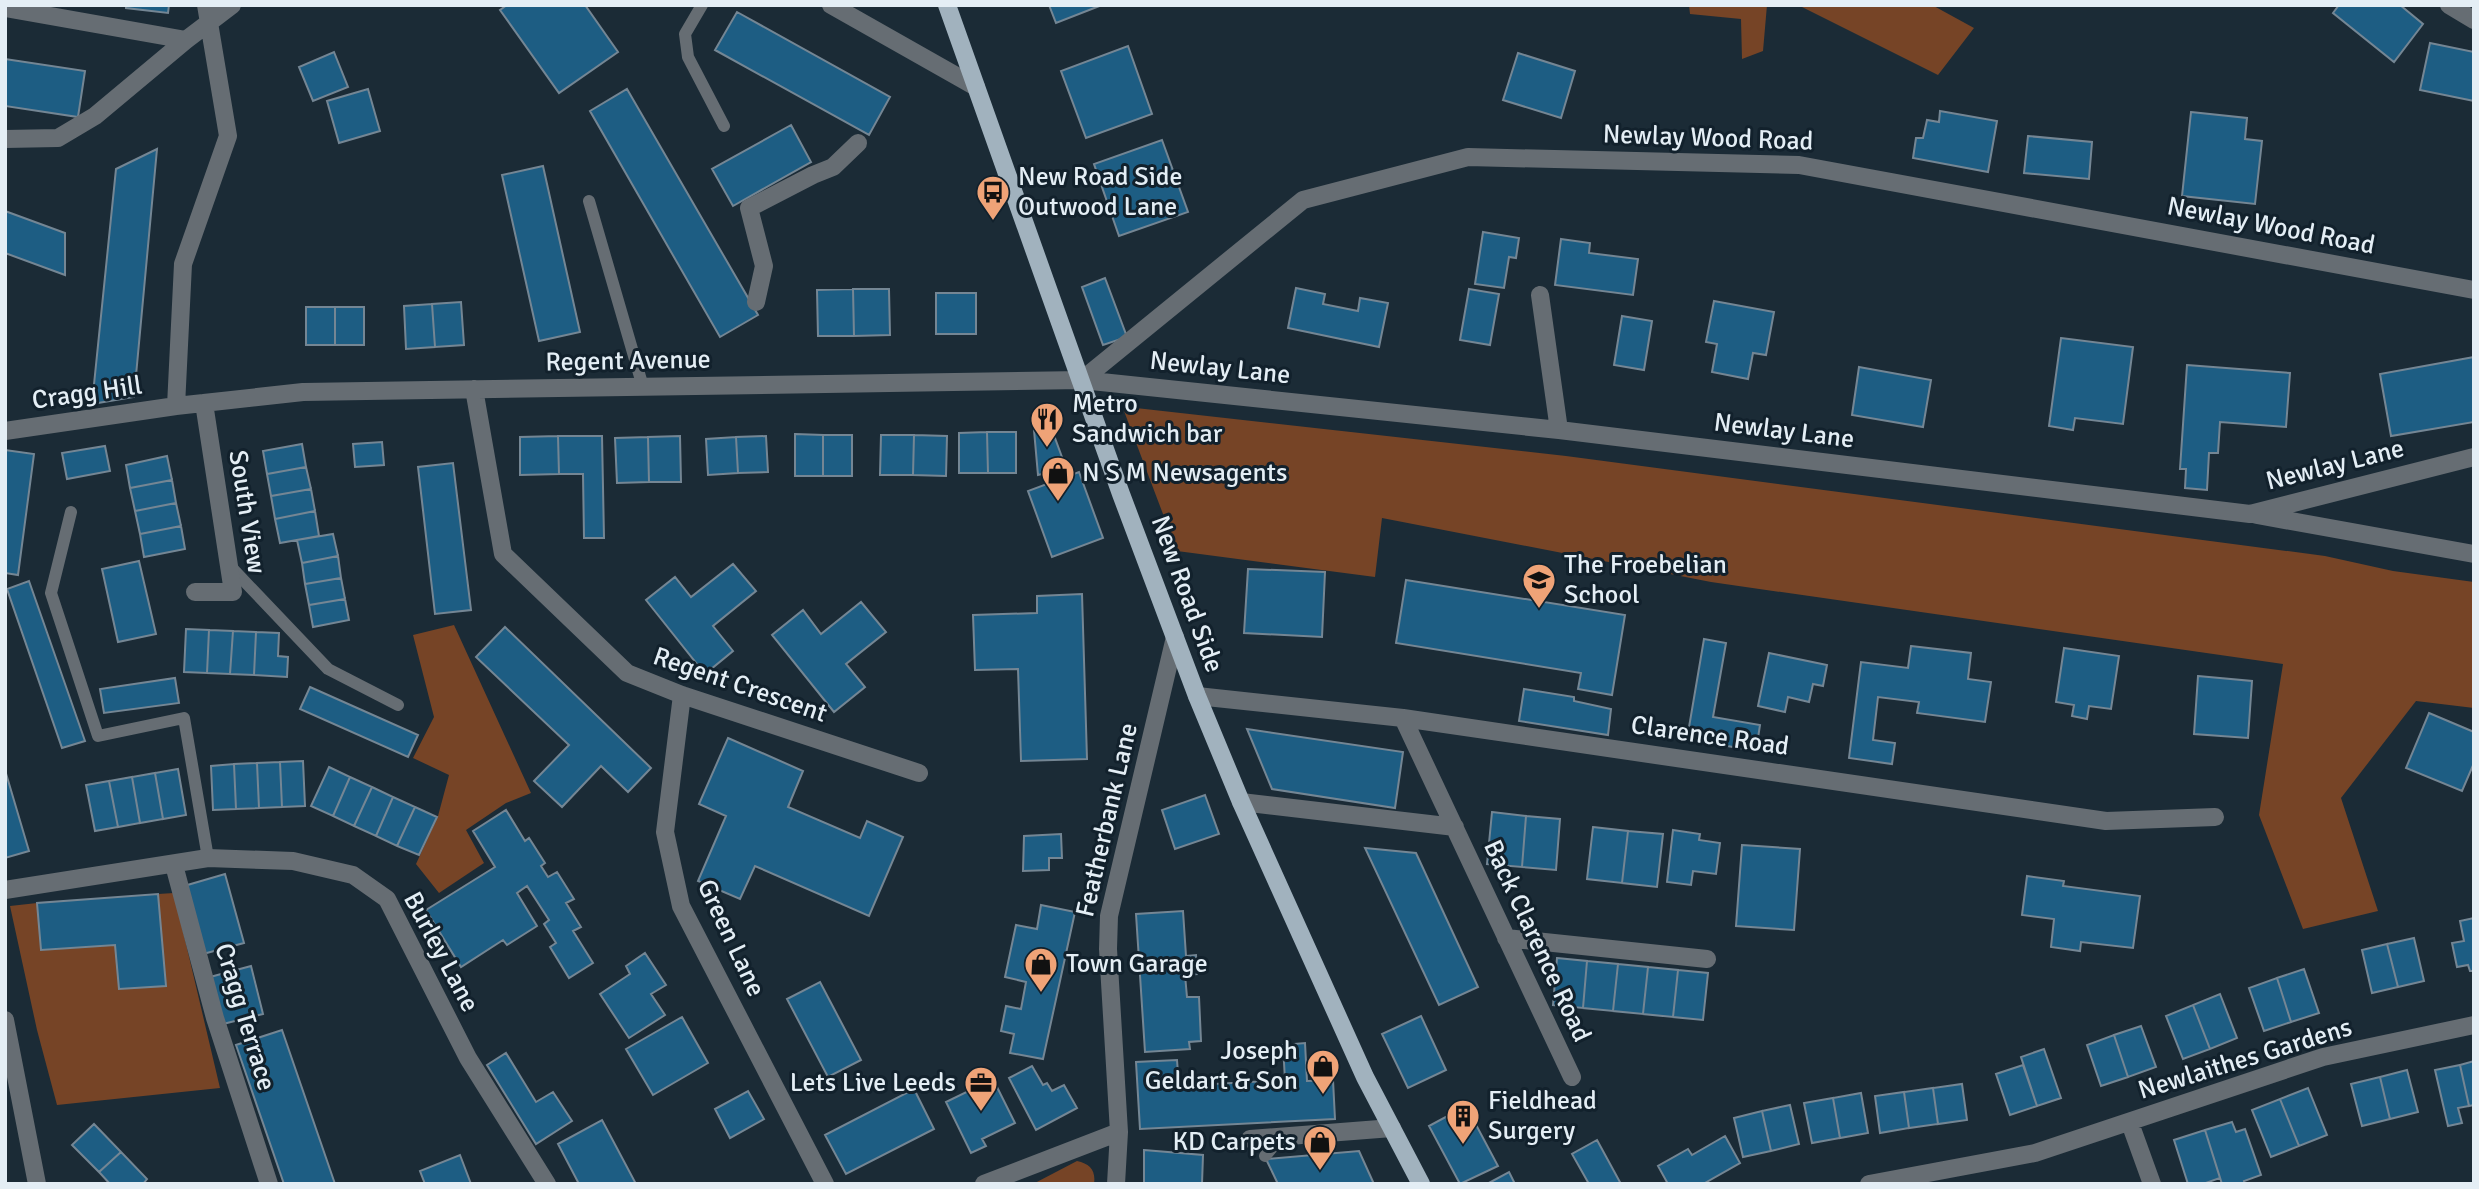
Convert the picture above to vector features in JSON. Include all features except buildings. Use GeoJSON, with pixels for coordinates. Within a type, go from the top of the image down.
{"type":"FeatureCollection","features":[{"type":"Feature","properties":{"kind":"main road","name":"New Road Side"},"geometry":{"type":"LineString","coordinates":[[947,5],[1197,696],[1241,802],[1365,1077],[1421,1184]]}},
{"type":"Feature","properties":{"kind":"street"},"geometry":{"type":"LineString","coordinates":[[5,138],[58,138],[95,116],[186,40],[207,14],[232,5]]}},
{"type":"Feature","properties":{"kind":"street"},"geometry":{"type":"LineString","coordinates":[[831,5],[976,87]]}},
{"type":"Feature","properties":{"kind":"street"},"geometry":{"type":"LineString","coordinates":[[2449,5],[2474,20]]}},
{"type":"Feature","properties":{"kind":"street"},"geometry":{"type":"LineString","coordinates":[[5,8],[186,40]]}},
{"type":"Feature","properties":{"kind":"street"},"geometry":{"type":"LineString","coordinates":[[176,406],[183,264],[228,136],[207,14]]}},
{"type":"Feature","properties":{"kind":"street"},"geometry":{"type":"LineString","coordinates":[[756,302],[764,266],[749,208],[833,167],[858,143]]}},
{"type":"Feature","properties":{"kind":"street","name":"Newlay Wood Road"},"geometry":{"type":"LineString","coordinates":[[1082,380],[1303,200],[1468,157],[1798,165],[2474,290]]}},
{"type":"Feature","properties":{"kind":"street"},"geometry":{"type":"LineString","coordinates":[[1540,295],[1559,430]]}},
{"type":"Feature","properties":{"kind":"street","name":"Regent Avenue"},"geometry":{"type":"LineString","coordinates":[[176,406],[303,392],[1082,380]]}},
{"type":"Feature","properties":{"kind":"street","name":"Newlay Lane"},"geometry":{"type":"LineString","coordinates":[[1082,380],[1559,430],[2250,514],[2474,457]]}},
{"type":"Feature","properties":{"kind":"street","name":"Regent Crescent"},"geometry":{"type":"LineString","coordinates":[[474,390],[503,554],[627,673],[682,695],[919,774]]}},
{"type":"Feature","properties":{"kind":"street","name":"South View"},"geometry":{"type":"LineString","coordinates":[[195,592],[233,592],[204,403]]}},
{"type":"Feature","properties":{"kind":"street","name":"Cragg Hill"},"geometry":{"type":"LineString","coordinates":[[5,431],[176,406]]}},
{"type":"Feature","properties":{"kind":"street"},"geometry":{"type":"LineString","coordinates":[[2250,514],[2474,554]]}},
{"type":"Feature","properties":{"kind":"street","name":"Featherbank Lane"},"geometry":{"type":"LineString","coordinates":[[1116,1184],[1119,1132],[1108,949],[1109,916],[1175,637]]}},
{"type":"Feature","properties":{"kind":"street","name":"Green Lane"},"geometry":{"type":"LineString","coordinates":[[682,695],[665,832],[681,905],[825,1184]]}},
{"type":"Feature","properties":{"kind":"street","name":"Clarence Road"},"geometry":{"type":"LineString","coordinates":[[1197,696],[1403,718],[2106,821],[2215,817]]}},
{"type":"Feature","properties":{"kind":"street","name":"Back Clarence Road"},"geometry":{"type":"LineString","coordinates":[[1403,718],[1572,1077]]}},
{"type":"Feature","properties":{"kind":"street","name":"Back Clarence Road"},"geometry":{"type":"LineString","coordinates":[[1241,802],[1455,827]]}},
{"type":"Feature","properties":{"kind":"street","name":"Burley Lane"},"geometry":{"type":"LineString","coordinates":[[5,890],[208,858],[293,861],[353,875],[387,899],[468,1058],[547,1184]]}},
{"type":"Feature","properties":{"kind":"street","name":"Cragg Terrace"},"geometry":{"type":"LineString","coordinates":[[174,864],[215,1018],[269,1184]]}},
{"type":"Feature","properties":{"kind":"street"},"geometry":{"type":"LineString","coordinates":[[1506,938],[1707,959]]}},
{"type":"Feature","properties":{"kind":"street"},"geometry":{"type":"LineString","coordinates":[[5,1020],[37,1184]]}},
{"type":"Feature","properties":{"kind":"street","name":"Newlaithes Gardens"},"geometry":{"type":"LineString","coordinates":[[1869,1184],[2035,1153],[2323,1057],[2474,1025]]}},
{"type":"Feature","properties":{"kind":"street"},"geometry":{"type":"LineString","coordinates":[[2130,1123],[2152,1184]]}},
{"type":"Feature","properties":{"kind":"street"},"geometry":{"type":"LineString","coordinates":[[1250,1139],[1392,1128]]}},
{"type":"Feature","properties":{"kind":"street"},"geometry":{"type":"LineString","coordinates":[[984,1184],[1119,1132]]}},
{"type":"Feature","properties":{"kind":"lane"},"geometry":{"type":"LineString","coordinates":[[702,5],[685,34],[688,57],[724,126]]}},
{"type":"Feature","properties":{"kind":"lane"},"geometry":{"type":"LineString","coordinates":[[589,201],[643,387]]}},
{"type":"Feature","properties":{"kind":"lane"},"geometry":{"type":"LineString","coordinates":[[71,512],[51,593],[98,736],[184,718],[208,858]]}},
{"type":"Feature","properties":{"kind":"lane"},"geometry":{"type":"LineString","coordinates":[[229,565],[328,669],[398,705]]}},
{"type":"Feature","properties":{"kind":"lane"},"geometry":{"type":"LineString","coordinates":[[1265,1156],[1281,1137]]}},
{"type":"Feature","properties":{"kind":"shaded area"},"geometry":{"type":"Polygon","coordinates":[[[1689,5],[1767,5],[1763,51],[1742,59],[1741,19],[1690,14],[1689,5]]]}},
{"type":"Feature","properties":{"kind":"shaded area"},"geometry":{"type":"Polygon","coordinates":[[[1798,5],[1932,5],[1974,28],[1938,75],[1798,5]]]}},
{"type":"Feature","properties":{"kind":"shaded area"},"geometry":{"type":"Polygon","coordinates":[[[1127,407],[1566,456],[2325,556],[2393,571],[2474,582],[2474,708],[2416,701],[2341,798],[2378,911],[2303,929],[2259,815],[2283,664],[1711,582],[1382,518],[1375,577],[1177,551],[1124,411],[1127,407]]]}},
{"type":"Feature","properties":{"kind":"shaded area"},"geometry":{"type":"Polygon","coordinates":[[[454,625],[531,793],[506,803],[466,830],[484,863],[439,893],[416,864],[438,816],[449,775],[413,758],[434,717],[413,635],[454,625]]]}},
{"type":"Feature","properties":{"kind":"shaded area"},"geometry":{"type":"Polygon","coordinates":[[[174,893],[220,1088],[57,1105],[37,1030],[10,906],[37,903],[41,950],[115,945],[166,985],[158,894],[174,893]]]}},
{"type":"Feature","properties":{"kind":"shaded area"},"geometry":{"type":"Polygon","coordinates":[[[1077,1161],[1091,1168],[1094,1184],[1033,1184],[1077,1161]]]}},
{"type":"Feature","properties":{"kind":"place","name":"New Road Side Outwood Lane"},"geometry":{"type":"Point","coordinates":[993,222]}},
{"type":"Feature","properties":{"kind":"place","name":"Metro Sandwich bar"},"geometry":{"type":"Point","coordinates":[1047,449]}},
{"type":"Feature","properties":{"kind":"place","name":"N S M Newsagents"},"geometry":{"type":"Point","coordinates":[1058,503]}},
{"type":"Feature","properties":{"kind":"place","name":"The Froebelian School"},"geometry":{"type":"Point","coordinates":[1539,610]}},
{"type":"Feature","properties":{"kind":"place","name":"Town Garage"},"geometry":{"type":"Point","coordinates":[1041,994]}},
{"type":"Feature","properties":{"kind":"place","name":"Joseph Geldart & Son"},"geometry":{"type":"Point","coordinates":[1323,1096]}},
{"type":"Feature","properties":{"kind":"place","name":"Lets Live Leeds"},"geometry":{"type":"Point","coordinates":[981,1113]}},
{"type":"Feature","properties":{"kind":"place","name":"Fieldhead Surgery"},"geometry":{"type":"Point","coordinates":[1463,1146]}},
{"type":"Feature","properties":{"kind":"place","name":"KD Carpets"},"geometry":{"type":"Point","coordinates":[1320,1172]}}]}
